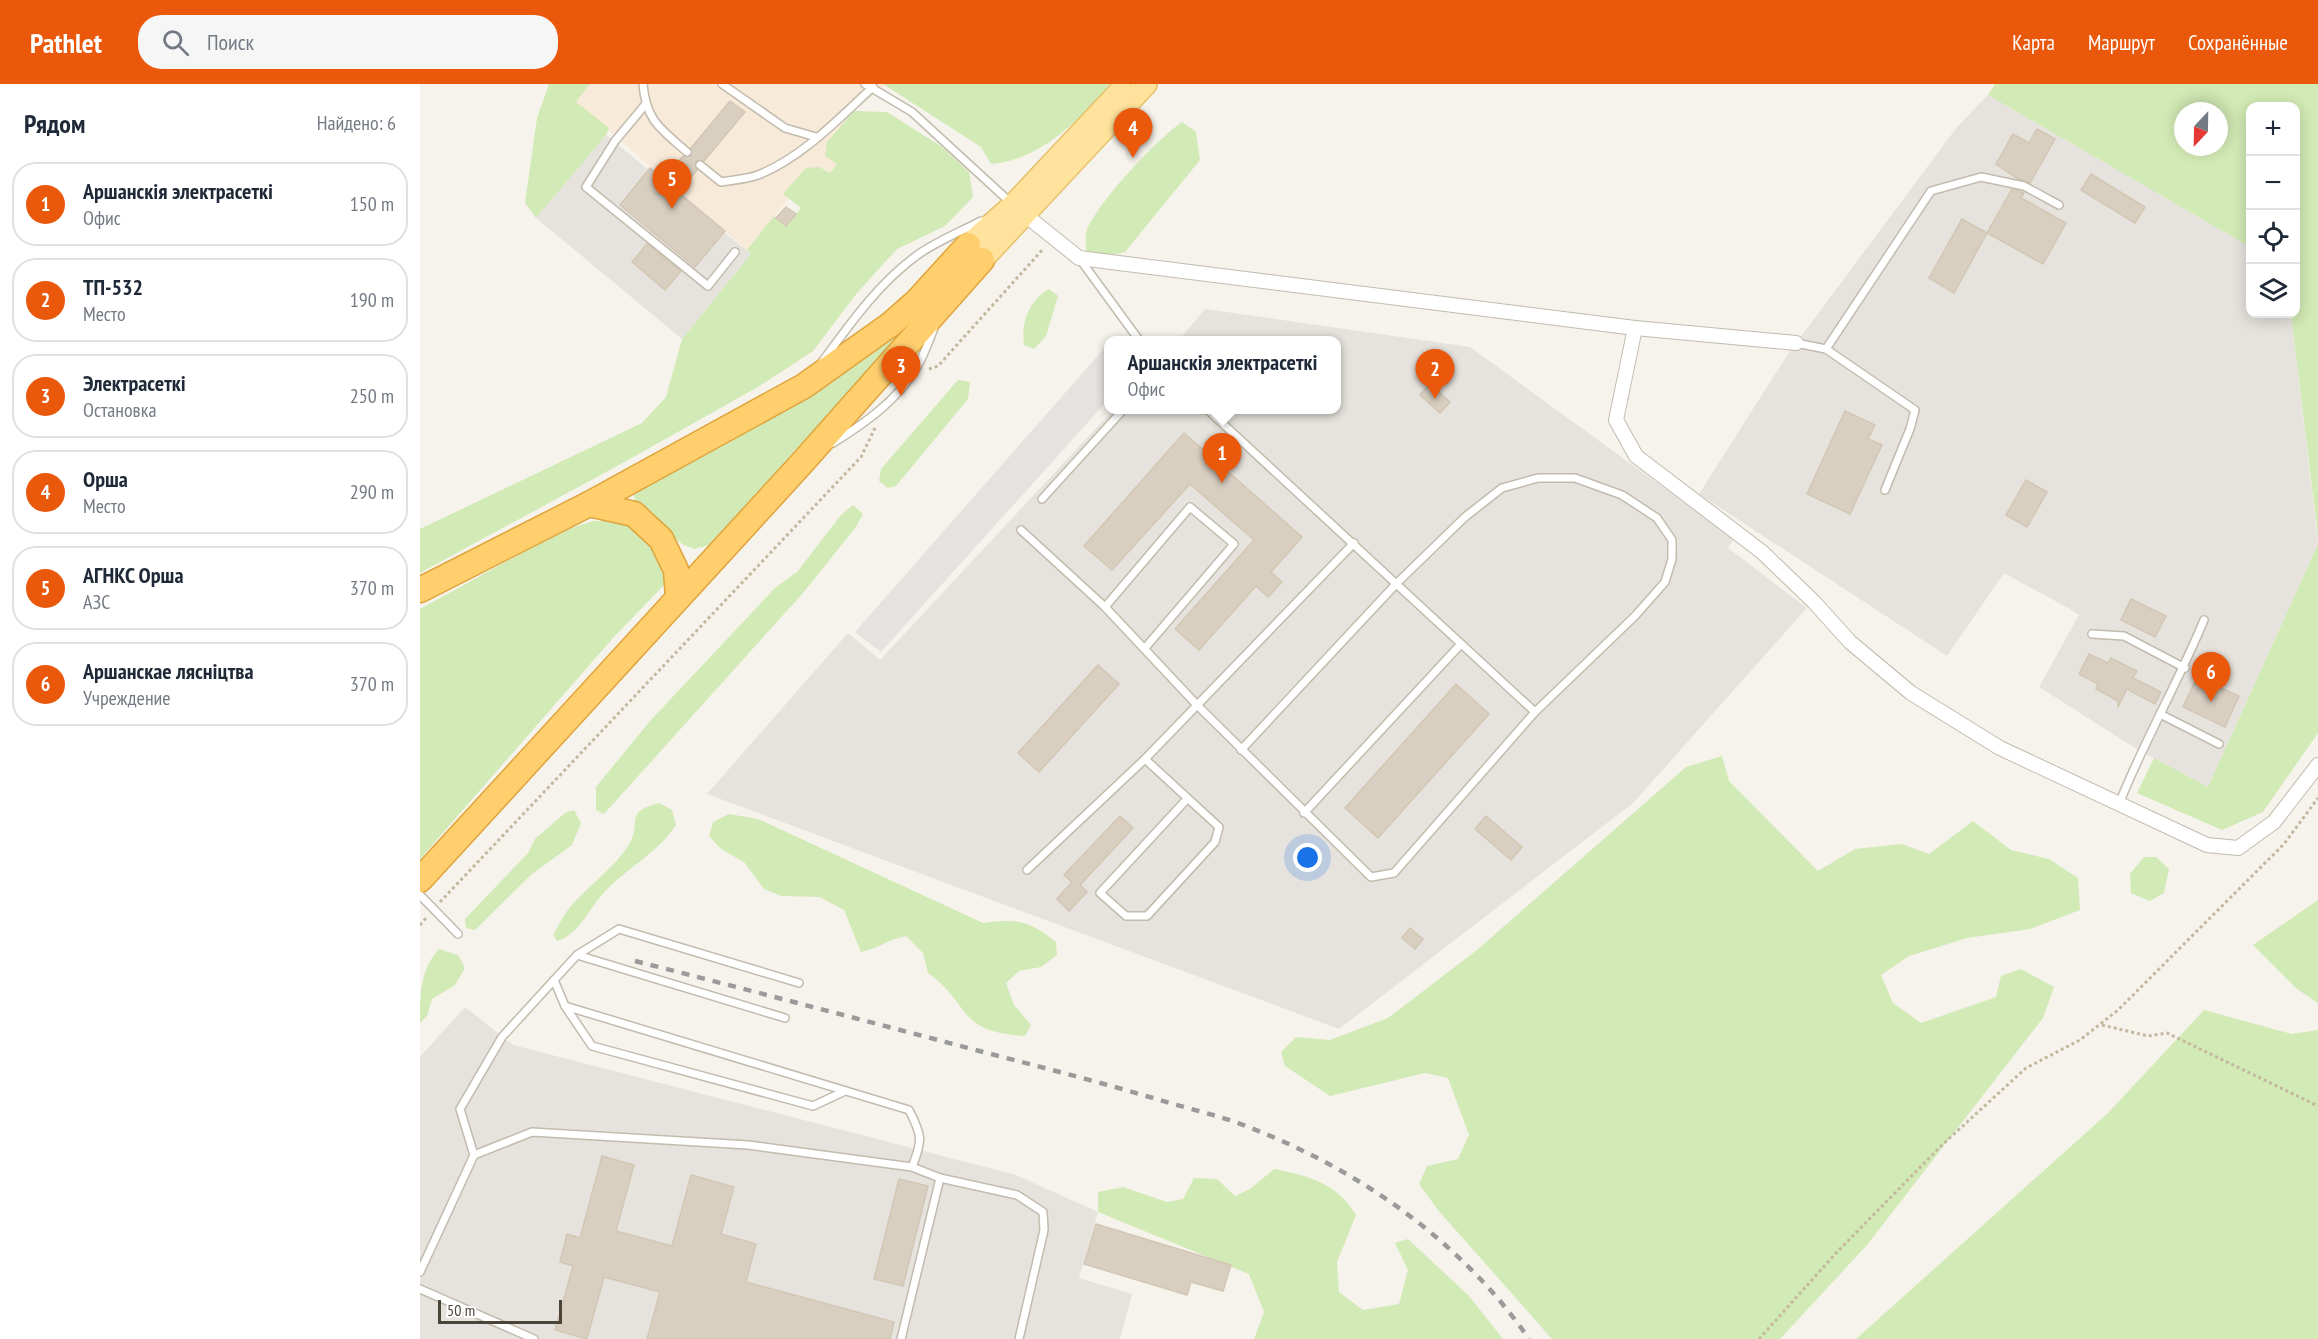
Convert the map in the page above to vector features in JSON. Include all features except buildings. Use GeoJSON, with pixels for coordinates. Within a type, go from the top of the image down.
{"type":"FeatureCollection","features":[{"type":"Feature","properties":{"kind":"highway"},"geometry":{"type":"LineString","coordinates":[[420,880],[801,464],[948,298],[975,253]]}},
{"type":"Feature","properties":{"kind":"highway"},"geometry":{"type":"LineString","coordinates":[[420,590],[589,504],[804,386],[891,324],[975,253]]}},
{"type":"Feature","properties":{"kind":"highway"},"geometry":{"type":"LineString","coordinates":[[589,504],[634,514],[661,539],[676,570],[678,597]]}},
{"type":"Feature","properties":{"kind":"main road"},"geometry":{"type":"LineString","coordinates":[[1019,210],[1127,84]]}},
{"type":"Feature","properties":{"kind":"main road"},"geometry":{"type":"LineString","coordinates":[[975,253],[1146,84]]}},
{"type":"Feature","properties":{"kind":"street"},"geometry":{"type":"LineString","coordinates":[[1019,210],[1079,258],[1635,328],[1796,343]]}},
{"type":"Feature","properties":{"kind":"street"},"geometry":{"type":"LineString","coordinates":[[1635,328],[1616,420],[1636,456],[1762,552],[1814,602],[1850,642],[1911,693],[2000,748],[2207,845],[2238,848],[2274,822],[2312,776],[2318,765]]}},
{"type":"Feature","properties":{"kind":"lane"},"geometry":{"type":"LineString","coordinates":[[643,84],[645,105],[652,122],[687,152]]}},
{"type":"Feature","properties":{"kind":"lane"},"geometry":{"type":"LineString","coordinates":[[722,84],[785,128],[816,137]]}},
{"type":"Feature","properties":{"kind":"lane"},"geometry":{"type":"LineString","coordinates":[[700,165],[721,182],[757,175],[789,157],[816,137],[869,85],[912,112],[1019,210],[918,255],[890,278],[858,312],[804,386]]}},
{"type":"Feature","properties":{"kind":"lane"},"geometry":{"type":"LineString","coordinates":[[645,105],[615,141],[586,187],[708,286],[735,252]]}},
{"type":"Feature","properties":{"kind":"lane"},"geometry":{"type":"LineString","coordinates":[[1826,349],[1930,191],[1982,177],[2024,186],[2059,205]]}},
{"type":"Feature","properties":{"kind":"lane"},"geometry":{"type":"LineString","coordinates":[[1079,258],[1136,336]]}},
{"type":"Feature","properties":{"kind":"lane"},"geometry":{"type":"LineString","coordinates":[[1796,343],[1826,349],[1915,410],[1910,429],[1885,490]]}},
{"type":"Feature","properties":{"kind":"lane"},"geometry":{"type":"LineString","coordinates":[[1042,499],[1119,414]]}},
{"type":"Feature","properties":{"kind":"lane"},"geometry":{"type":"LineString","coordinates":[[1212,414],[1535,712]]}},
{"type":"Feature","properties":{"kind":"lane"},"geometry":{"type":"LineString","coordinates":[[1021,530],[1105,607],[1241,750],[1371,877],[1394,873],[1535,712],[1602,649],[1665,582],[1672,559],[1672,540],[1658,518],[1622,495],[1575,478],[1538,478],[1502,489],[1465,518],[1397,583],[1241,750]]}},
{"type":"Feature","properties":{"kind":"lane"},"geometry":{"type":"LineString","coordinates":[[1105,607],[1190,507],[1234,544],[1145,648]]}},
{"type":"Feature","properties":{"kind":"lane"},"geometry":{"type":"LineString","coordinates":[[1027,870],[1145,759],[1354,543]]}},
{"type":"Feature","properties":{"kind":"lane"},"geometry":{"type":"LineString","coordinates":[[2119,804],[2140,751],[2185,668],[2204,620]]}},
{"type":"Feature","properties":{"kind":"lane"},"geometry":{"type":"LineString","coordinates":[[2092,634],[2124,636],[2185,668]]}},
{"type":"Feature","properties":{"kind":"lane"},"geometry":{"type":"LineString","coordinates":[[1304,813],[1461,644]]}},
{"type":"Feature","properties":{"kind":"lane"},"geometry":{"type":"LineString","coordinates":[[2160,714],[2219,744]]}},
{"type":"Feature","properties":{"kind":"lane"},"geometry":{"type":"LineString","coordinates":[[1145,759],[1219,827],[1215,842],[1147,916],[1126,916],[1100,893],[1187,799]]}},
{"type":"Feature","properties":{"kind":"lane"},"geometry":{"type":"LineString","coordinates":[[420,895],[458,934]]}},
{"type":"Feature","properties":{"kind":"lane"},"geometry":{"type":"LineString","coordinates":[[420,1272],[474,1155],[460,1109],[502,1036],[577,955],[619,929],[799,983]]}},
{"type":"Feature","properties":{"kind":"lane"},"geometry":{"type":"LineString","coordinates":[[577,955],[785,1018]]}},
{"type":"Feature","properties":{"kind":"lane"},"geometry":{"type":"LineString","coordinates":[[554,980],[565,1006],[592,1046],[813,1106],[845,1091]]}},
{"type":"Feature","properties":{"kind":"lane"},"geometry":{"type":"LineString","coordinates":[[565,1006],[909,1110],[921,1133],[920,1149],[912,1167]]}},
{"type":"Feature","properties":{"kind":"lane"},"geometry":{"type":"LineString","coordinates":[[474,1155],[532,1132],[748,1145],[912,1167],[940,1178],[1017,1195],[1043,1212],[1044,1230],[1018,1339]]}},
{"type":"Feature","properties":{"kind":"lane"},"geometry":{"type":"LineString","coordinates":[[901,1339],[940,1178]]}},
{"type":"Feature","properties":{"kind":"lane"},"geometry":{"type":"LineString","coordinates":[[420,1288],[534,1339]]}},
{"type":"Feature","properties":{"kind":"path"},"geometry":{"type":"LineString","coordinates":[[921,372],[938,366],[1053,237]]}},
{"type":"Feature","properties":{"kind":"path"},"geometry":{"type":"LineString","coordinates":[[420,925],[861,457],[878,422]]}},
{"type":"Feature","properties":{"kind":"path"},"geometry":{"type":"LineString","coordinates":[[1759,1339],[1837,1252],[1942,1145],[2026,1068],[2080,1040],[2100,1025],[2284,844],[2318,798]]}},
{"type":"Feature","properties":{"kind":"path"},"geometry":{"type":"LineString","coordinates":[[2100,1025],[2109,1024],[2129,1032],[2148,1035],[2167,1034],[2318,1106]]}},
{"type":"Feature","properties":{"kind":"shaded area"},"geometry":{"type":"Polygon","coordinates":[[[590,84],[885,85],[854,111],[837,163],[830,173],[819,167],[783,194],[789,198],[747,250],[576,102],[590,84]]]}},
{"type":"Feature","properties":{"kind":"shaded area"},"geometry":{"type":"Polygon","coordinates":[[[1988,95],[2246,245],[2246,318],[2291,318],[2318,544],[2208,787],[2140,751],[2039,687],[2079,615],[2068,608],[2004,573],[1947,656],[1699,494],[1788,354],[1957,127],[1988,95]]]}},
{"type":"Feature","properties":{"kind":"shaded area"},"geometry":{"type":"Polygon","coordinates":[[[606,135],[751,254],[682,339],[536,218],[606,135]]]}},
{"type":"Feature","properties":{"kind":"shaded area"},"geometry":{"type":"Polygon","coordinates":[[[1205,309],[1470,347],[1734,539],[1728,548],[1807,608],[1633,803],[1339,1029],[707,794],[848,633],[880,660],[1109,414],[1341,414],[1341,336],[1182,336],[1205,309]]]}},
{"type":"Feature","properties":{"kind":"shaded area"},"geometry":{"type":"Polygon","coordinates":[[[1104,349],[1104,404],[881,652],[855,632],[1104,349]]]}},
{"type":"Feature","properties":{"kind":"shaded area"},"geometry":{"type":"Polygon","coordinates":[[[465,1007],[513,1045],[1016,1175],[1098,1212],[1079,1278],[1132,1294],[1120,1339],[420,1339],[420,1057],[465,1007]]]}},
{"type":"Feature","properties":{"kind":"green space"},"geometry":{"type":"Polygon","coordinates":[[[549,84],[590,84],[576,102],[609,128],[606,135],[536,218],[525,203],[537,118],[549,84]]]}},
{"type":"Feature","properties":{"kind":"green space"},"geometry":{"type":"Polygon","coordinates":[[[883,84],[1110,84],[1058,136],[1026,155],[991,164],[981,147],[883,84]]]}},
{"type":"Feature","properties":{"kind":"green space"},"geometry":{"type":"Polygon","coordinates":[[[1995,84],[2318,84],[2318,538],[2291,318],[2300,318],[2300,102],[2246,102],[2246,245],[1988,95],[1995,84]]]}},
{"type":"Feature","properties":{"kind":"green space"},"geometry":{"type":"Polygon","coordinates":[[[854,111],[887,112],[942,147],[969,172],[973,197],[945,226],[897,249],[857,293],[813,351],[758,387],[420,573],[420,529],[642,423],[666,397],[682,339],[751,254],[747,250],[774,216],[786,226],[801,208],[783,194],[806,168],[819,167],[830,173],[837,164],[825,156],[827,142],[854,111]]]}},
{"type":"Feature","properties":{"kind":"green space"},"geometry":{"type":"Polygon","coordinates":[[[1182,122],[1196,132],[1200,160],[1125,252],[1101,258],[1086,250],[1087,229],[1105,201],[1144,156],[1182,122]]]}},
{"type":"Feature","properties":{"kind":"green space"},"geometry":{"type":"Polygon","coordinates":[[[1049,289],[1058,296],[1046,336],[1034,349],[1024,345],[1025,321],[1031,306],[1049,289]]]}},
{"type":"Feature","properties":{"kind":"green space"},"geometry":{"type":"Polygon","coordinates":[[[902,333],[709,545],[694,549],[682,544],[637,506],[634,496],[636,491],[805,397],[902,333]]]}},
{"type":"Feature","properties":{"kind":"green space"},"geometry":{"type":"Polygon","coordinates":[[[958,380],[970,382],[968,399],[896,486],[888,488],[879,481],[881,469],[958,380]]]}},
{"type":"Feature","properties":{"kind":"green space"},"geometry":{"type":"Polygon","coordinates":[[[853,505],[863,514],[856,527],[803,593],[604,814],[596,810],[596,787],[650,721],[775,588],[797,572],[841,515],[853,505]]]}},
{"type":"Feature","properties":{"kind":"green space"},"geometry":{"type":"Polygon","coordinates":[[[593,521],[621,521],[647,535],[666,568],[664,585],[613,638],[420,859],[420,609],[562,531],[593,521]]]}},
{"type":"Feature","properties":{"kind":"green space"},"geometry":{"type":"Polygon","coordinates":[[[2318,544],[2318,733],[2263,812],[2222,830],[2137,793],[2154,758],[2208,787],[2318,544]]]}},
{"type":"Feature","properties":{"kind":"green space"},"geometry":{"type":"Polygon","coordinates":[[[1722,756],[1729,781],[1818,871],[1855,849],[1902,844],[1929,854],[1973,821],[2011,850],[2049,859],[2078,878],[2080,910],[2030,929],[1967,938],[1909,956],[1881,975],[1893,1003],[1921,1023],[1996,997],[2001,976],[2021,969],[2054,987],[2043,1018],[1867,1245],[1780,1339],[1552,1339],[1438,1210],[1419,1184],[1427,1166],[1458,1159],[1469,1135],[1448,1078],[1425,1073],[1330,1096],[1285,1066],[1281,1052],[1296,1037],[1330,1040],[1388,1018],[1477,950],[1686,767],[1722,756]]]}},
{"type":"Feature","properties":{"kind":"green space"},"geometry":{"type":"Polygon","coordinates":[[[659,803],[672,810],[676,825],[668,836],[610,886],[576,929],[557,941],[553,935],[567,911],[616,861],[630,843],[637,814],[659,803]]]}},
{"type":"Feature","properties":{"kind":"green space"},"geometry":{"type":"Polygon","coordinates":[[[574,810],[581,823],[572,845],[532,874],[475,930],[466,928],[465,919],[528,853],[535,839],[565,813],[574,810]]]}},
{"type":"Feature","properties":{"kind":"green space"},"geometry":{"type":"Polygon","coordinates":[[[729,814],[758,819],[983,923],[1014,921],[1030,925],[1047,935],[1056,942],[1057,955],[1041,967],[1019,971],[1006,983],[1014,1005],[1031,1025],[1025,1036],[987,1029],[976,1023],[928,973],[923,953],[906,936],[861,952],[844,910],[820,897],[781,896],[764,889],[744,862],[721,849],[709,836],[713,822],[729,814]]]}},
{"type":"Feature","properties":{"kind":"green space"},"geometry":{"type":"Polygon","coordinates":[[[2144,857],[2156,857],[2169,869],[2164,893],[2150,901],[2131,893],[2130,874],[2144,857]]]}},
{"type":"Feature","properties":{"kind":"green space"},"geometry":{"type":"Polygon","coordinates":[[[2318,900],[2318,1003],[2297,989],[2253,945],[2318,900]]]}},
{"type":"Feature","properties":{"kind":"green space"},"geometry":{"type":"Polygon","coordinates":[[[439,949],[458,955],[465,968],[455,985],[432,999],[427,1016],[420,1023],[422,983],[428,965],[439,949]]]}},
{"type":"Feature","properties":{"kind":"green space"},"geometry":{"type":"Polygon","coordinates":[[[2204,1010],[2292,1034],[2318,1030],[2318,1339],[1856,1339],[2108,1113],[2204,1010]]]}},
{"type":"Feature","properties":{"kind":"green space"},"geometry":{"type":"Polygon","coordinates":[[[1274,1169],[1310,1178],[1331,1188],[1340,1195],[1356,1215],[1337,1262],[1339,1292],[1363,1310],[1399,1304],[1408,1270],[1395,1243],[1408,1239],[1469,1296],[1503,1339],[1254,1339],[1264,1312],[1249,1274],[1098,1212],[1098,1192],[1123,1187],[1167,1202],[1183,1199],[1194,1178],[1217,1179],[1235,1196],[1250,1189],[1274,1169]]]}},
{"type":"Feature","properties":{"kind":"railway"},"geometry":{"type":"LineString","coordinates":[[635,961],[1079,1077],[1221,1117],[1292,1145],[1370,1188],[1441,1241],[1473,1271],[1529,1339]]}},
{"type":"Feature","properties":{"kind":"place","name":"Орша"},"geometry":{"type":"Point","coordinates":[1133,158]}},
{"type":"Feature","properties":{"kind":"place","name":"АГНКС Орша"},"geometry":{"type":"Point","coordinates":[672,209]}},
{"type":"Feature","properties":{"kind":"place","name":"Электрасеткі"},"geometry":{"type":"Point","coordinates":[901,396]}},
{"type":"Feature","properties":{"kind":"place","name":"ТП-532"},"geometry":{"type":"Point","coordinates":[1435,399]}},
{"type":"Feature","properties":{"kind":"place","name":"Аршанскія электрасеткі"},"geometry":{"type":"Point","coordinates":[1222,483]}},
{"type":"Feature","properties":{"kind":"place","name":"Аршанскае лясніцтва"},"geometry":{"type":"Point","coordinates":[2211,702]}}]}
